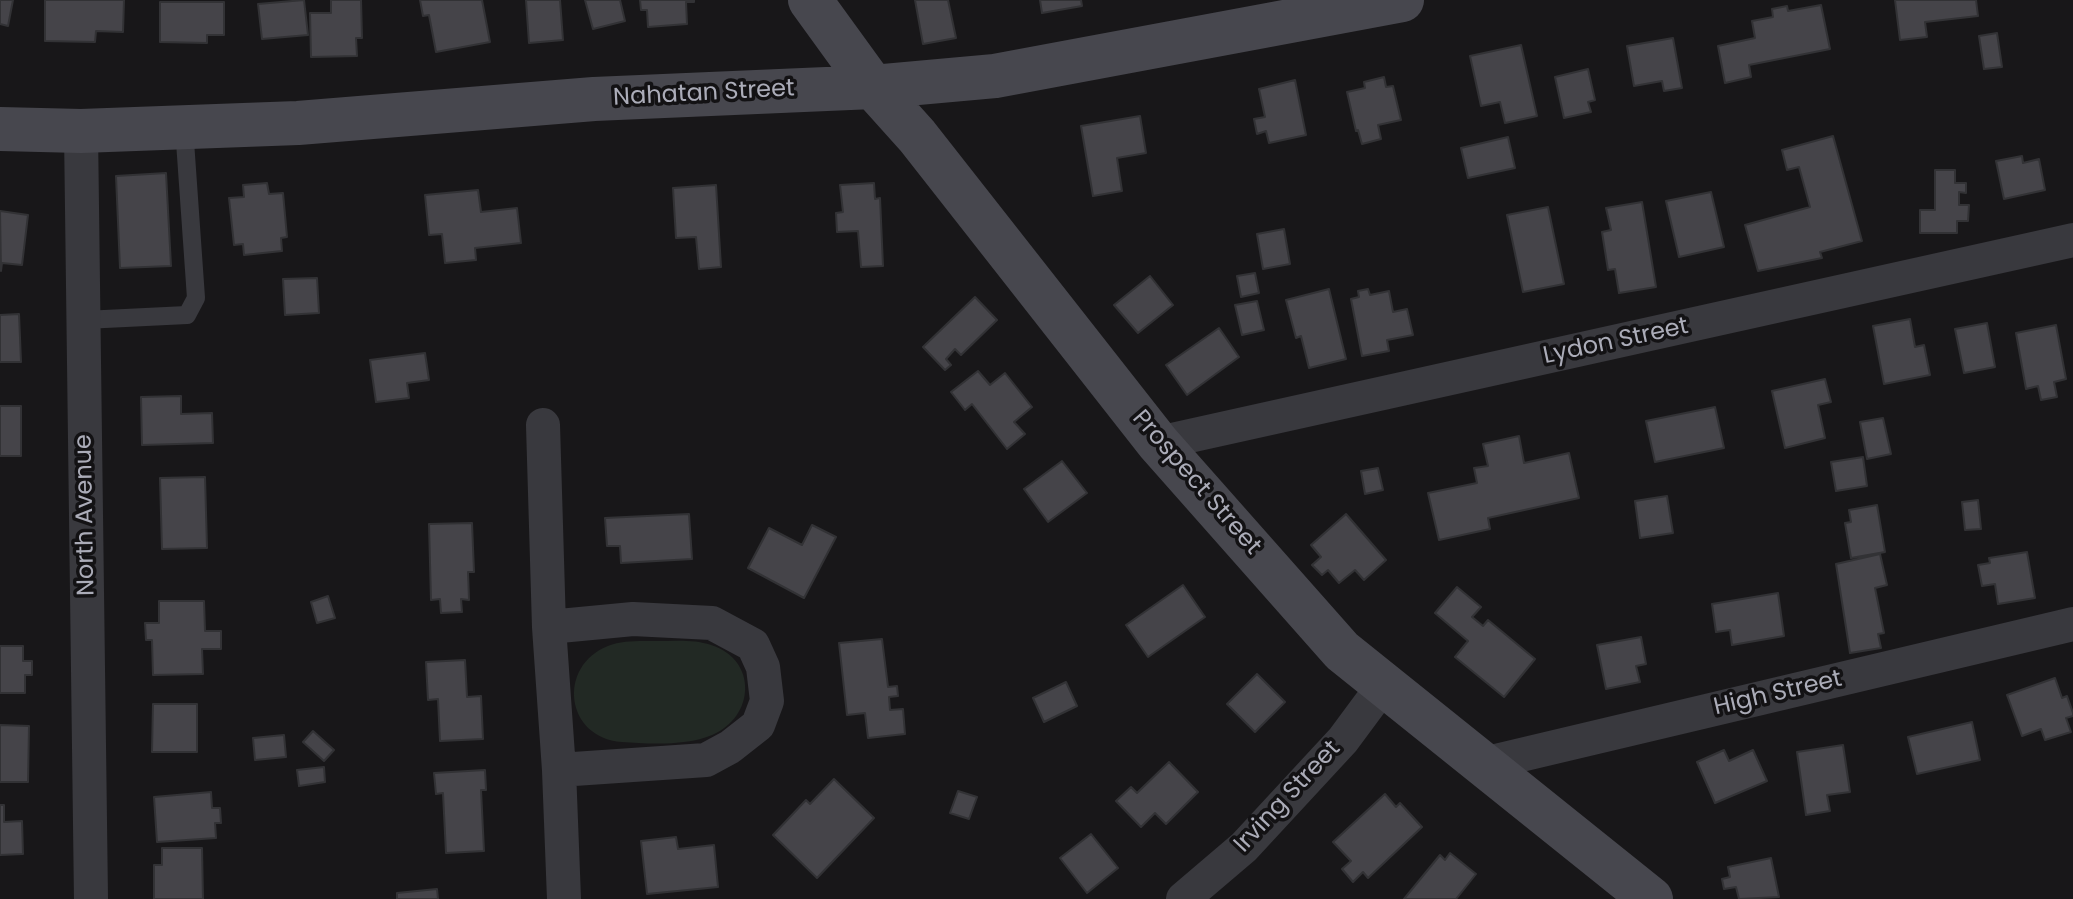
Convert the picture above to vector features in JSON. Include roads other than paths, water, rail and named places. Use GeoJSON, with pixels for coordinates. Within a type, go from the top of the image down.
{"type":"FeatureCollection","features":[{"type":"Feature","properties":{"kind":"main road","name":"Prospect Street"},"geometry":{"type":"LineString","coordinates":[[810,0],[873,87],[917,136],[1158,443],[1342,651],[1483,764],[1636,894]]}},
{"type":"Feature","properties":{"kind":"main road","name":"Nahatan Street"},"geometry":{"type":"LineString","coordinates":[[0,129],[81,131],[298,123],[594,99],[873,87],[995,76],[1402,0]]}},
{"type":"Feature","properties":{"kind":"street","name":"North Avenue"},"geometry":{"type":"LineString","coordinates":[[81,131],[91,899]]}},
{"type":"Feature","properties":{"kind":"street","name":"Lydon Street"},"geometry":{"type":"LineString","coordinates":[[1158,443],[2073,240]]}},
{"type":"Feature","properties":{"kind":"street"},"geometry":{"type":"LineString","coordinates":[[543,425],[549,627],[564,899]]}},
{"type":"Feature","properties":{"kind":"street"},"geometry":{"type":"LineString","coordinates":[[549,627],[633,619],[712,623],[753,645],[763,667],[767,701],[758,725],[730,747],[706,760],[559,770]]}},
{"type":"Feature","properties":{"kind":"street","name":"High Street"},"geometry":{"type":"LineString","coordinates":[[1483,764],[2073,624]]}},
{"type":"Feature","properties":{"kind":"street","name":"Irving Street"},"geometry":{"type":"LineString","coordinates":[[1183,899],[1244,847],[1343,740],[1383,686]]}},
{"type":"Feature","properties":{"kind":"lane"},"geometry":{"type":"LineString","coordinates":[[84,320],[187,315],[196,298],[184,127]]}}]}
